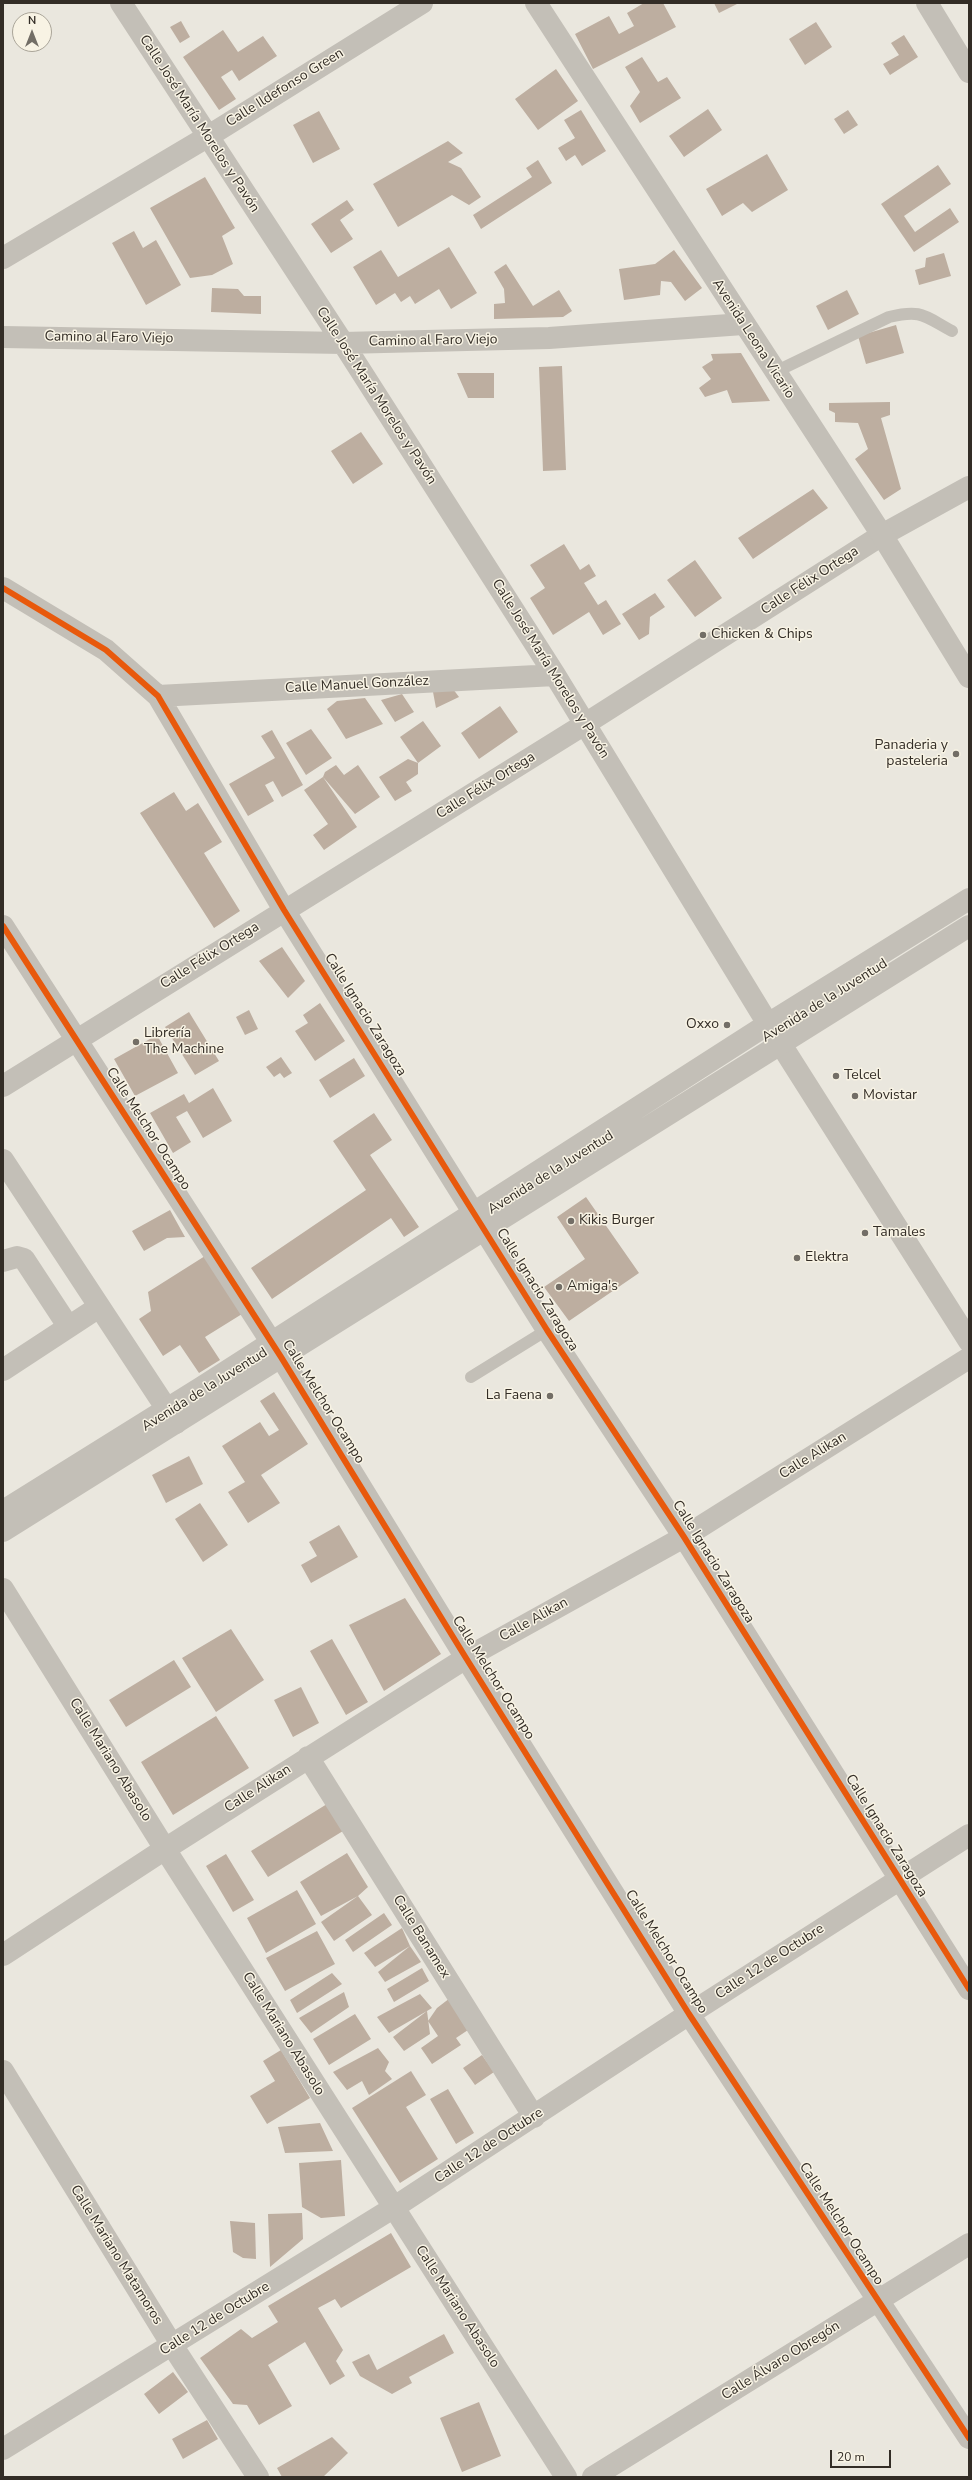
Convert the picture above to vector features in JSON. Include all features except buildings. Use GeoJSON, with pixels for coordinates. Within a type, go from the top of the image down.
{"type":"FeatureCollection","features":[{"type":"Feature","properties":{"kind":"street","name":"Calle José María Morelos y Pavón"},"geometry":{"type":"LineString","coordinates":[[121,3],[207,137],[343,343],[555,675],[780,1044],[969,1341]]}},
{"type":"Feature","properties":{"kind":"street","name":"Calle Ildefonso Green"},"geometry":{"type":"LineString","coordinates":[[3,258],[207,137],[422,3]]}},
{"type":"Feature","properties":{"kind":"street","name":"Avenida Leona Vicario"},"geometry":{"type":"LineString","coordinates":[[536,3],[882,536],[969,677]]}},
{"type":"Feature","properties":{"kind":"street"},"geometry":{"type":"LineString","coordinates":[[927,3],[969,72]]}},
{"type":"Feature","properties":{"kind":"street","name":"Camino al Faro Viejo"},"geometry":{"type":"LineString","coordinates":[[3,337],[343,343],[556,338],[743,324]]}},
{"type":"Feature","properties":{"kind":"street","name":"Calle Félix Ortega"},"geometry":{"type":"LineString","coordinates":[[3,1086],[284,910],[586,724],[882,536],[969,487]]}},
{"type":"Feature","properties":{"kind":"street","name":"Calle Ignacio Zaragoza"},"geometry":{"type":"LineString","coordinates":[[3,588],[106,650],[158,696],[284,910],[547,1330],[684,1537],[969,1989]]}},
{"type":"Feature","properties":{"kind":"street","name":"Calle Manuel González"},"geometry":{"type":"LineString","coordinates":[[158,696],[555,675]]}},
{"type":"Feature","properties":{"kind":"street","name":"Avenida de la Juventud"},"geometry":{"type":"LineString","coordinates":[[480,1221],[768,1024],[969,899]]}},
{"type":"Feature","properties":{"kind":"street","name":"Calle Melchor Ocampo"},"geometry":{"type":"LineString","coordinates":[[3,926],[276,1349],[466,1658],[689,2014],[877,2302],[969,2438]]}},
{"type":"Feature","properties":{"kind":"street","name":"Avenida de la Juventud"},"geometry":{"type":"LineString","coordinates":[[3,1531],[171,1416],[480,1221],[780,1044],[969,926]]}},
{"type":"Feature","properties":{"kind":"street"},"geometry":{"type":"LineString","coordinates":[[3,1160],[171,1416]]}},
{"type":"Feature","properties":{"kind":"street"},"geometry":{"type":"LineString","coordinates":[[3,1261],[17,1257],[24,1259],[68,1326]]}},
{"type":"Feature","properties":{"kind":"street"},"geometry":{"type":"LineString","coordinates":[[3,1370],[99,1307]]}},
{"type":"Feature","properties":{"kind":"street","name":"Calle Alikan"},"geometry":{"type":"LineString","coordinates":[[3,1955],[308,1757],[466,1658],[684,1537],[969,1358]]}},
{"type":"Feature","properties":{"kind":"street","name":"Avenida de la Juventud"},"geometry":{"type":"LineString","coordinates":[[3,1511],[171,1416]]}},
{"type":"Feature","properties":{"kind":"street","name":"Calle Mariano Abasolo"},"geometry":{"type":"LineString","coordinates":[[3,1589],[165,1849],[566,2477]]}},
{"type":"Feature","properties":{"kind":"street","name":"Calle Banamex"},"geometry":{"type":"LineString","coordinates":[[308,1757],[534,2117]]}},
{"type":"Feature","properties":{"kind":"street","name":"Calle 12 de Octubre"},"geometry":{"type":"LineString","coordinates":[[3,2449],[393,2208],[689,2014],[969,1835]]}},
{"type":"Feature","properties":{"kind":"street","name":"Calle Mariano Matamoros"},"geometry":{"type":"LineString","coordinates":[[3,2071],[172,2345],[258,2477]]}},
{"type":"Feature","properties":{"kind":"street","name":"Calle Álvaro Obregón"},"geometry":{"type":"LineString","coordinates":[[593,2477],[969,2244]]}},
{"type":"Feature","properties":{"kind":"lane"},"geometry":{"type":"LineString","coordinates":[[775,372],[889,317],[907,312],[916,312],[952,331]]}},
{"type":"Feature","properties":{"kind":"lane"},"geometry":{"type":"LineString","coordinates":[[471,1377],[547,1330]]}},
{"type":"Feature","properties":{"kind":"cycle path"},"geometry":{"type":"LineString","coordinates":[[3,588],[106,650],[158,696],[284,910],[547,1330],[684,1537],[969,1989]]}},
{"type":"Feature","properties":{"kind":"cycle path"},"geometry":{"type":"LineString","coordinates":[[3,926],[281,1357],[466,1658],[689,2014],[969,2438]]}},
{"type":"Feature","properties":{"kind":"place","name":"Chicken & Chips"},"geometry":{"type":"Point","coordinates":[703,635]}},
{"type":"Feature","properties":{"kind":"place","name":"Panaderia y pasteleria"},"geometry":{"type":"Point","coordinates":[956,754]}},
{"type":"Feature","properties":{"kind":"place","name":"Oxxo"},"geometry":{"type":"Point","coordinates":[727,1025]}},
{"type":"Feature","properties":{"kind":"place","name":"Librería The Machine"},"geometry":{"type":"Point","coordinates":[136,1042]}},
{"type":"Feature","properties":{"kind":"place","name":"Telcel"},"geometry":{"type":"Point","coordinates":[836,1076]}},
{"type":"Feature","properties":{"kind":"place","name":"Movistar"},"geometry":{"type":"Point","coordinates":[855,1096]}},
{"type":"Feature","properties":{"kind":"place","name":"Kikis Burger"},"geometry":{"type":"Point","coordinates":[571,1221]}},
{"type":"Feature","properties":{"kind":"place","name":"Tamales"},"geometry":{"type":"Point","coordinates":[865,1233]}},
{"type":"Feature","properties":{"kind":"place","name":"Elektra"},"geometry":{"type":"Point","coordinates":[797,1258]}},
{"type":"Feature","properties":{"kind":"place","name":"Amiga's"},"geometry":{"type":"Point","coordinates":[559,1287]}},
{"type":"Feature","properties":{"kind":"place","name":"La Faena"},"geometry":{"type":"Point","coordinates":[550,1396]}}]}
